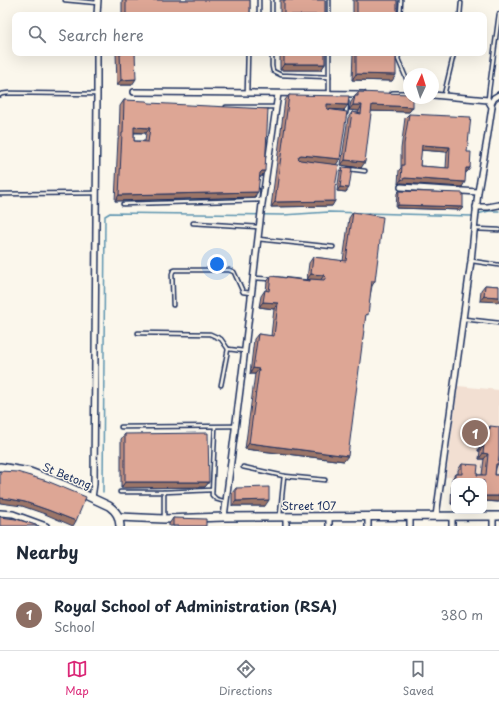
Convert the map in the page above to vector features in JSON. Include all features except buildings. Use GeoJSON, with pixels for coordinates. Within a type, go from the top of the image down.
{"type":"FeatureCollection","features":[{"type":"Feature","properties":{"kind":"street"},"geometry":{"type":"LineString","coordinates":[[97,12],[98,2]]}},
{"type":"Feature","properties":{"kind":"street"},"geometry":{"type":"LineString","coordinates":[[92,498],[94,484],[97,56]]}},
{"type":"Feature","properties":{"kind":"street"},"geometry":{"type":"LineString","coordinates":[[134,92],[372,94]]}},
{"type":"Feature","properties":{"kind":"street"},"geometry":{"type":"LineString","coordinates":[[224,517],[258,239],[260,201],[278,94]]}},
{"type":"Feature","properties":{"kind":"street"},"geometry":{"type":"LineString","coordinates":[[387,94],[403,94]]}},
{"type":"Feature","properties":{"kind":"street"},"geometry":{"type":"LineString","coordinates":[[490,102],[499,95]]}},
{"type":"Feature","properties":{"kind":"street"},"geometry":{"type":"LineString","coordinates":[[439,96],[490,102]]}},
{"type":"Feature","properties":{"kind":"street"},"geometry":{"type":"LineString","coordinates":[[436,516],[471,261],[478,192],[492,107],[490,102]]}},
{"type":"Feature","properties":{"kind":"street"},"geometry":{"type":"LineString","coordinates":[[401,187],[478,192]]}},
{"type":"Feature","properties":{"kind":"street"},"geometry":{"type":"LineString","coordinates":[[476,208],[499,205]]}},
{"type":"Feature","properties":{"kind":"street","name":"St Betong"},"geometry":{"type":"LineString","coordinates":[[0,466],[30,472],[64,485],[109,506],[120,517]]}},
{"type":"Feature","properties":{"kind":"street"},"geometry":{"type":"LineString","coordinates":[[0,513],[13,514],[46,526]]}},
{"type":"Feature","properties":{"kind":"street"},"geometry":{"type":"LineString","coordinates":[[410,516],[410,526]]}},
{"type":"Feature","properties":{"kind":"street"},"geometry":{"type":"LineString","coordinates":[[452,516],[452,526]]}},
{"type":"Feature","properties":{"kind":"street"},"geometry":{"type":"LineString","coordinates":[[493,526],[496,516]]}},
{"type":"Feature","properties":{"kind":"street","name":"Street 107"},"geometry":{"type":"LineString","coordinates":[[120,517],[164,523],[206,522],[224,517],[496,516]]}},
{"type":"Feature","properties":{"kind":"street"},"geometry":{"type":"LineString","coordinates":[[120,517],[120,526]]}},
{"type":"Feature","properties":{"kind":"street"},"geometry":{"type":"LineString","coordinates":[[283,517],[286,526]]}},
{"type":"Feature","properties":{"kind":"street"},"geometry":{"type":"LineString","coordinates":[[329,517],[329,526]]}},
{"type":"Feature","properties":{"kind":"street"},"geometry":{"type":"LineString","coordinates":[[368,517],[368,526]]}},
{"type":"Feature","properties":{"kind":"lane"},"geometry":{"type":"LineString","coordinates":[[65,0],[98,2]]}},
{"type":"Feature","properties":{"kind":"lane"},"geometry":{"type":"LineString","coordinates":[[259,0],[259,12]]}},
{"type":"Feature","properties":{"kind":"lane"},"geometry":{"type":"LineString","coordinates":[[272,0],[272,12]]}},
{"type":"Feature","properties":{"kind":"lane"},"geometry":{"type":"LineString","coordinates":[[329,0],[329,12]]}},
{"type":"Feature","properties":{"kind":"lane"},"geometry":{"type":"LineString","coordinates":[[400,12],[401,0]]}},
{"type":"Feature","properties":{"kind":"lane"},"geometry":{"type":"LineString","coordinates":[[460,12],[461,3]]}},
{"type":"Feature","properties":{"kind":"lane"},"geometry":{"type":"LineString","coordinates":[[490,102],[490,78],[499,14]]}},
{"type":"Feature","properties":{"kind":"lane"},"geometry":{"type":"LineString","coordinates":[[247,93],[248,56]]}},
{"type":"Feature","properties":{"kind":"lane"},"geometry":{"type":"LineString","coordinates":[[272,56],[273,71],[281,75],[329,77]]}},
{"type":"Feature","properties":{"kind":"lane"},"geometry":{"type":"LineString","coordinates":[[329,56],[329,94]]}},
{"type":"Feature","properties":{"kind":"lane"},"geometry":{"type":"LineString","coordinates":[[398,56],[398,59],[403,71]]}},
{"type":"Feature","properties":{"kind":"lane"},"geometry":{"type":"LineString","coordinates":[[444,96],[453,56]]}},
{"type":"Feature","properties":{"kind":"lane"},"geometry":{"type":"LineString","coordinates":[[0,95],[9,93],[97,94]]}},
{"type":"Feature","properties":{"kind":"lane"},"geometry":{"type":"LineString","coordinates":[[345,116],[348,101]]}},
{"type":"Feature","properties":{"kind":"lane"},"geometry":{"type":"LineString","coordinates":[[222,107],[276,107]]}},
{"type":"Feature","properties":{"kind":"lane"},"geometry":{"type":"LineString","coordinates":[[345,169],[365,171]]}},
{"type":"Feature","properties":{"kind":"lane"},"geometry":{"type":"LineString","coordinates":[[123,204],[260,201],[258,186]]}},
{"type":"Feature","properties":{"kind":"lane"},"geometry":{"type":"LineString","coordinates":[[0,194],[96,193]]}},
{"type":"Feature","properties":{"kind":"lane"},"geometry":{"type":"LineString","coordinates":[[194,223],[259,226]]}},
{"type":"Feature","properties":{"kind":"lane"},"geometry":{"type":"LineString","coordinates":[[474,229],[499,230]]}},
{"type":"Feature","properties":{"kind":"lane"},"geometry":{"type":"LineString","coordinates":[[258,239],[332,247]]}},
{"type":"Feature","properties":{"kind":"lane"},"geometry":{"type":"LineString","coordinates":[[471,261],[499,264]]}},
{"type":"Feature","properties":{"kind":"lane"},"geometry":{"type":"LineString","coordinates":[[173,304],[172,274],[175,270],[229,270],[234,272],[243,292],[251,293]]}},
{"type":"Feature","properties":{"kind":"lane"},"geometry":{"type":"LineString","coordinates":[[253,278],[275,280]]}},
{"type":"Feature","properties":{"kind":"lane"},"geometry":{"type":"LineString","coordinates":[[463,319],[499,323]]}},
{"type":"Feature","properties":{"kind":"lane"},"geometry":{"type":"LineString","coordinates":[[138,333],[210,334],[221,339],[228,350],[220,385]]}},
{"type":"Feature","properties":{"kind":"lane"},"geometry":{"type":"LineString","coordinates":[[228,350],[245,351]]}},
{"type":"Feature","properties":{"kind":"lane"},"geometry":{"type":"LineString","coordinates":[[215,426],[212,495],[216,499],[226,502]]}},
{"type":"Feature","properties":{"kind":"lane"},"geometry":{"type":"LineString","coordinates":[[121,427],[236,426]]}},
{"type":"Feature","properties":{"kind":"lane"},"geometry":{"type":"LineString","coordinates":[[243,467],[284,476],[325,480]]}},
{"type":"Feature","properties":{"kind":"lane"},"geometry":{"type":"LineString","coordinates":[[283,517],[284,476]]}},
{"type":"Feature","properties":{"kind":"lane"},"geometry":{"type":"LineString","coordinates":[[120,492],[212,490]]}},
{"type":"Feature","properties":{"kind":"lane"},"geometry":{"type":"LineString","coordinates":[[164,492],[164,523]]}},
{"type":"Feature","properties":{"kind":"shaded area"},"geometry":{"type":"Polygon","coordinates":[[[458,386],[499,390],[499,477],[446,477],[458,386]]]}},
{"type":"Feature","properties":{"kind":"waterway"},"geometry":{"type":"LineString","coordinates":[[477,214],[489,211],[499,211]]}},
{"type":"Feature","properties":{"kind":"waterway"},"geometry":{"type":"LineString","coordinates":[[103,492],[105,216],[110,213],[283,215],[329,212],[474,216]]}},
{"type":"Feature","properties":{"kind":"place","name":"Royal School of Administration (RSA)"},"geometry":{"type":"Point","coordinates":[475,433]}}]}
